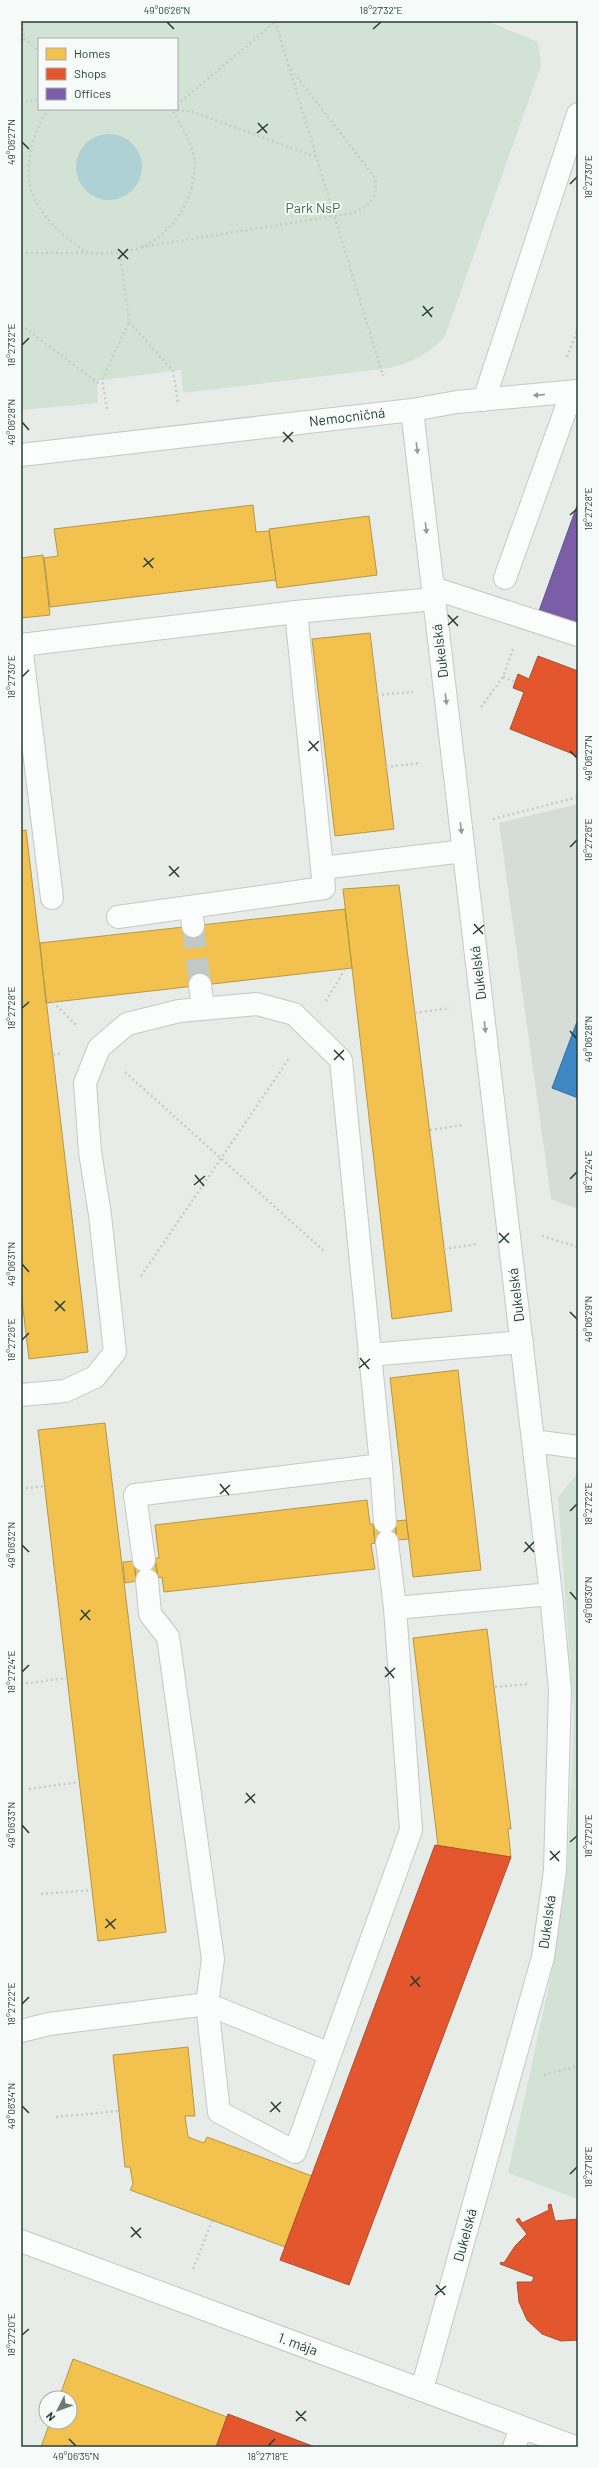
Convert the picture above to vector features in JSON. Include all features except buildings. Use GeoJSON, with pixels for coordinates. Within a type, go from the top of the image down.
{"type":"FeatureCollection","features":[{"type":"Feature","properties":{"kind":"street"},"geometry":{"type":"LineString","coordinates":[[484,400],[578,114]]}},
{"type":"Feature","properties":{"kind":"street"},"geometry":{"type":"LineString","coordinates":[[505,578],[575,391]]}},
{"type":"Feature","properties":{"kind":"street","name":"Nemocničná"},"geometry":{"type":"LineString","coordinates":[[21,455],[412,410],[457,402],[575,391]]}},
{"type":"Feature","properties":{"kind":"street","name":"Dukelská"},"geometry":{"type":"LineString","coordinates":[[412,410],[522,1342],[551,1594],[560,1690],[555,1870],[542,1957],[422,2389]]}},
{"type":"Feature","properties":{"kind":"street"},"geometry":{"type":"LineString","coordinates":[[52,898],[30,791],[21,645],[434,594],[524,617],[578,635]]}},
{"type":"Feature","properties":{"kind":"street"},"geometry":{"type":"LineString","coordinates":[[118,917],[192,916],[324,888],[296,612]]}},
{"type":"Feature","properties":{"kind":"street"},"geometry":{"type":"LineString","coordinates":[[322,868],[464,851]]}},
{"type":"Feature","properties":{"kind":"street"},"geometry":{"type":"LineString","coordinates":[[200,985],[203,1008]]}},
{"type":"Feature","properties":{"kind":"street"},"geometry":{"type":"LineString","coordinates":[[21,1395],[64,1391],[95,1377],[115,1352],[113,1317],[90,1152],[85,1083],[99,1048],[127,1024],[179,1011],[257,1004],[294,1014],[341,1060],[361,1284],[381,1465],[386,1532],[395,1608],[411,1830],[296,2152],[218,2112],[207,2004],[214,1958],[168,1637],[150,1614],[135,1495],[381,1465]]}},
{"type":"Feature","properties":{"kind":"street"},"geometry":{"type":"LineString","coordinates":[[369,1355],[522,1342]]}},
{"type":"Feature","properties":{"kind":"street"},"geometry":{"type":"LineString","coordinates":[[533,1441],[578,1447]]}},
{"type":"Feature","properties":{"kind":"street"},"geometry":{"type":"LineString","coordinates":[[395,1608],[551,1594]]}},
{"type":"Feature","properties":{"kind":"street"},"geometry":{"type":"LineString","coordinates":[[21,2031],[49,2024],[207,2004],[330,2054]]}},
{"type":"Feature","properties":{"kind":"street","name":"1. mája"},"geometry":{"type":"LineString","coordinates":[[21,2241],[422,2389],[517,2437],[575,2447]]}},
{"type":"Feature","properties":{"kind":"path"},"geometry":{"type":"LineString","coordinates":[[21,45],[24,38],[22,21]]}},
{"type":"Feature","properties":{"kind":"path"},"geometry":{"type":"LineString","coordinates":[[178,104],[275,22],[383,376]]}},
{"type":"Feature","properties":{"kind":"path"},"geometry":{"type":"LineString","coordinates":[[24,38],[38,51]]}},
{"type":"Feature","properties":{"kind":"path"},"geometry":{"type":"LineString","coordinates":[[21,253],[120,253],[142,247],[352,213],[366,207],[372,201],[376,190],[375,178],[287,64]]}},
{"type":"Feature","properties":{"kind":"path"},"geometry":{"type":"LineString","coordinates":[[21,103],[38,99]]}},
{"type":"Feature","properties":{"kind":"path"},"geometry":{"type":"LineString","coordinates":[[48,110],[41,119],[32,141],[29,171],[34,197],[55,229],[86,253]]}},
{"type":"Feature","properties":{"kind":"path"},"geometry":{"type":"LineString","coordinates":[[142,247],[160,238],[171,227],[183,208],[192,189],[195,166],[188,140],[173,110]]}},
{"type":"Feature","properties":{"kind":"path"},"geometry":{"type":"LineString","coordinates":[[178,110],[193,112],[316,157]]}},
{"type":"Feature","properties":{"kind":"path"},"geometry":{"type":"LineString","coordinates":[[107,410],[101,385],[129,322],[120,253]]}},
{"type":"Feature","properties":{"kind":"path"},"geometry":{"type":"LineString","coordinates":[[129,322],[173,370],[178,402]]}},
{"type":"Feature","properties":{"kind":"path"},"geometry":{"type":"LineString","coordinates":[[21,325],[101,385]]}},
{"type":"Feature","properties":{"kind":"path"},"geometry":{"type":"LineString","coordinates":[[567,357],[578,328]]}},
{"type":"Feature","properties":{"kind":"path"},"geometry":{"type":"LineString","coordinates":[[451,740],[466,727],[503,677],[524,617]]}},
{"type":"Feature","properties":{"kind":"path"},"geometry":{"type":"LineString","coordinates":[[503,677],[515,682]]}},
{"type":"Feature","properties":{"kind":"path"},"geometry":{"type":"LineString","coordinates":[[377,695],[414,691]]}},
{"type":"Feature","properties":{"kind":"path"},"geometry":{"type":"LineString","coordinates":[[386,768],[424,762]]}},
{"type":"Feature","properties":{"kind":"path"},"geometry":{"type":"LineString","coordinates":[[461,826],[578,797]]}},
{"type":"Feature","properties":{"kind":"path"},"geometry":{"type":"LineString","coordinates":[[113,1317],[310,1028],[345,968]]}},
{"type":"Feature","properties":{"kind":"path"},"geometry":{"type":"LineString","coordinates":[[415,1013],[452,1008]]}},
{"type":"Feature","properties":{"kind":"path"},"geometry":{"type":"LineString","coordinates":[[53,1055],[99,1048],[361,1284]]}},
{"type":"Feature","properties":{"kind":"path"},"geometry":{"type":"LineString","coordinates":[[430,1130],[466,1124]]}},
{"type":"Feature","properties":{"kind":"path"},"geometry":{"type":"LineString","coordinates":[[444,1249],[481,1244]]}},
{"type":"Feature","properties":{"kind":"path"},"geometry":{"type":"LineString","coordinates":[[21,1489],[44,1486]]}},
{"type":"Feature","properties":{"kind":"path"},"geometry":{"type":"LineString","coordinates":[[21,1684],[67,1678]]}},
{"type":"Feature","properties":{"kind":"path"},"geometry":{"type":"LineString","coordinates":[[495,1687],[534,1683]]}},
{"type":"Feature","properties":{"kind":"path"},"geometry":{"type":"LineString","coordinates":[[28,1790],[80,1782]]}},
{"type":"Feature","properties":{"kind":"path"},"geometry":{"type":"LineString","coordinates":[[41,1894],[92,1890]]}},
{"type":"Feature","properties":{"kind":"path"},"geometry":{"type":"LineString","coordinates":[[56,2117],[119,2111]]}},
{"type":"Feature","properties":{"kind":"path"},"geometry":{"type":"LineString","coordinates":[[192,2271],[212,2221]]}},
{"type":"Feature","properties":{"kind":"shaded area"},"geometry":{"type":"Polygon","coordinates":[[[578,804],[578,1209],[551,1199],[499,823],[578,804]]]}},
{"type":"Feature","properties":{"kind":"green space","name":"Park NsP"},"geometry":{"type":"Polygon","coordinates":[[[21,21],[487,21],[538,42],[541,66],[445,336],[433,348],[413,360],[390,368],[183,393],[181,370],[97,381],[98,403],[21,410],[21,21]]]}},
{"type":"Feature","properties":{"kind":"green space"},"geometry":{"type":"Polygon","coordinates":[[[578,1473],[578,2199],[508,2173],[551,1976],[567,1872],[574,1719],[558,1497],[578,1473]]]}},
{"type":"Feature","properties":{"kind":"water"},"geometry":{"type":"Polygon","coordinates":[[[109,134],[122,136],[137,149],[140,154],[142,167],[140,180],[127,195],[122,198],[109,200],[96,198],[81,185],[78,180],[76,167],[78,154],[91,139],[96,136],[109,134]]]}},
{"type":"Feature","properties":{"kind":"tunnel"},"geometry":{"type":"LineString","coordinates":[[193,926],[200,985]]}}]}
